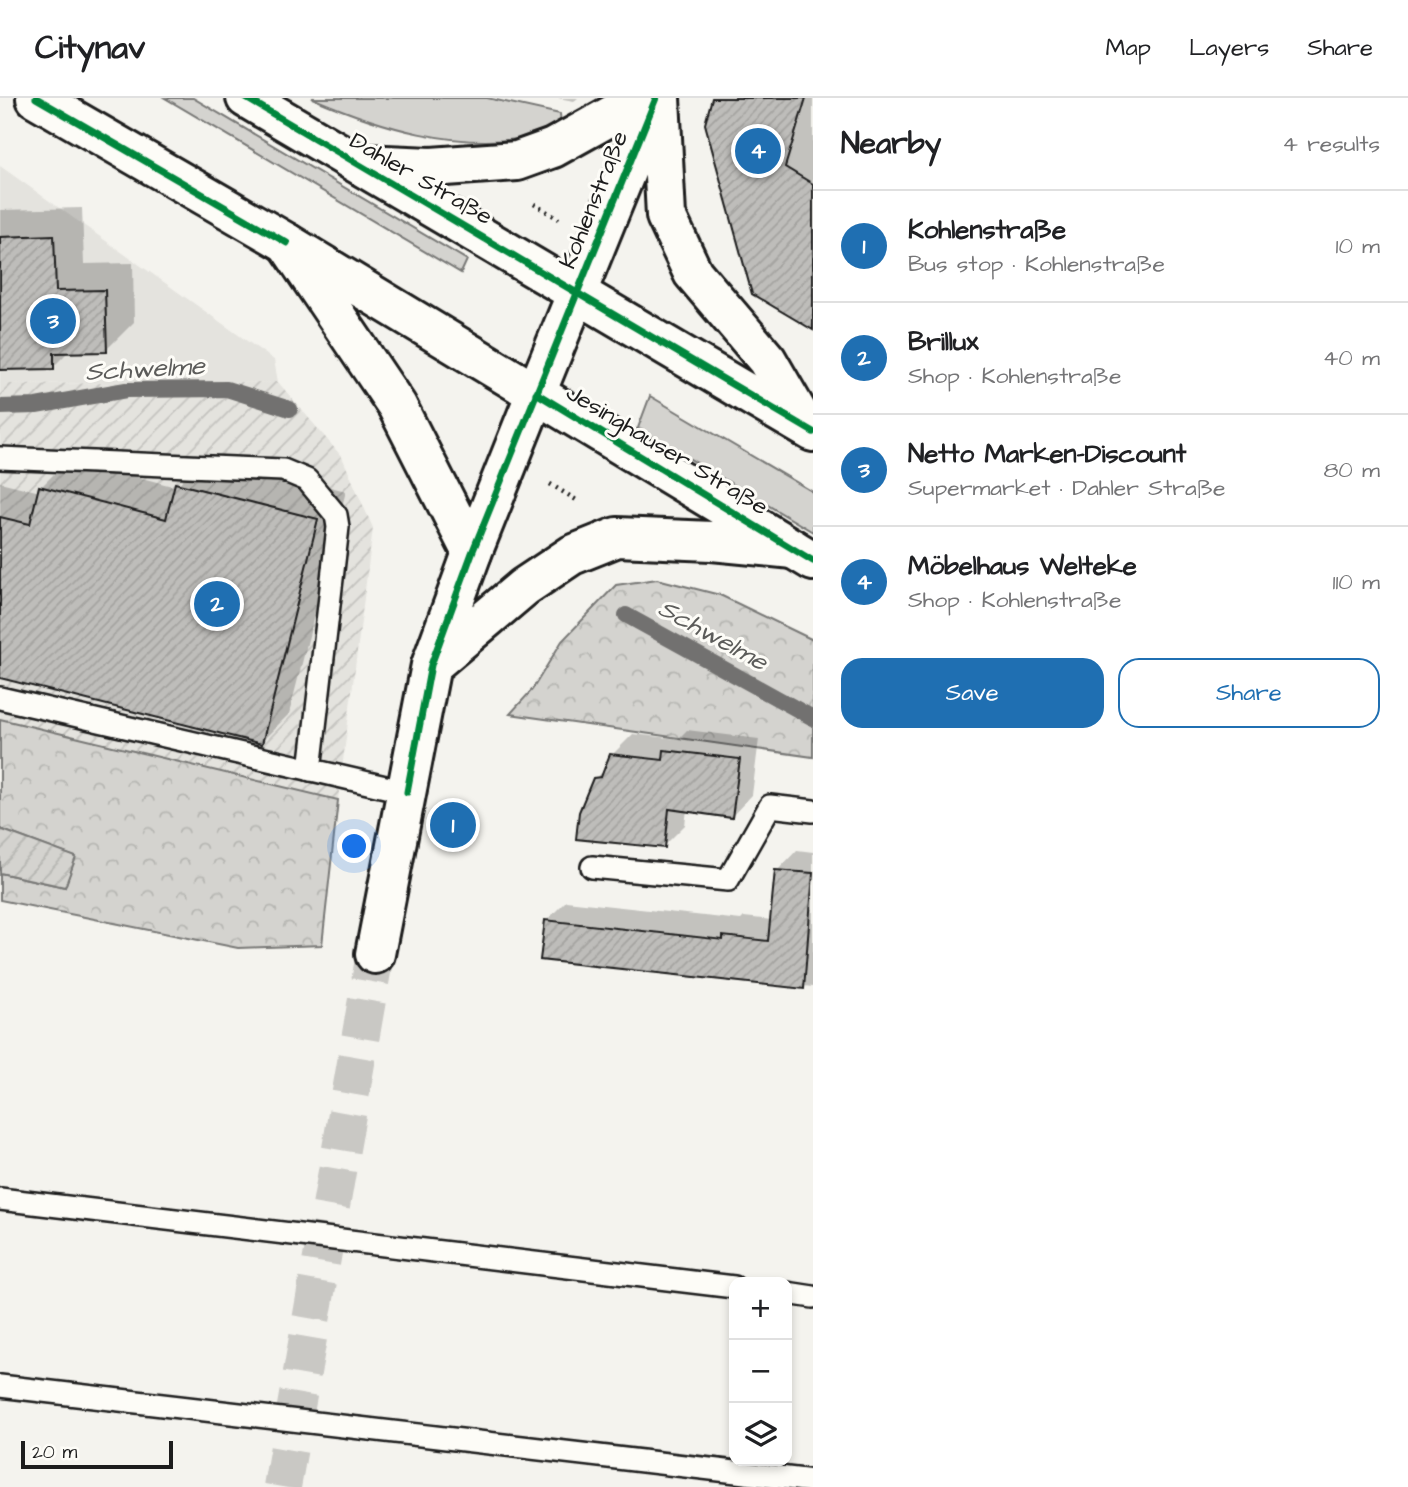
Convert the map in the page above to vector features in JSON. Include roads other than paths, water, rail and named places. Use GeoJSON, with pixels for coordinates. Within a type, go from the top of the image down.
{"type":"FeatureCollection","features":[{"type":"Feature","properties":{"kind":"main road"},"geometry":{"type":"LineString","coordinates":[[36,98],[287,243],[536,393]]}},
{"type":"Feature","properties":{"kind":"main road","name":"Dahler Straße"},"geometry":{"type":"LineString","coordinates":[[246,98],[577,293]]}},
{"type":"Feature","properties":{"kind":"main road"},"geometry":{"type":"LineString","coordinates":[[358,164],[430,167],[517,161],[552,148],[643,98]]}},
{"type":"Feature","properties":{"kind":"main road"},"geometry":{"type":"LineString","coordinates":[[658,98],[666,216],[693,273],[766,360],[810,430]]}},
{"type":"Feature","properties":{"kind":"main road","name":"Kohlenstraße"},"geometry":{"type":"LineString","coordinates":[[375,954],[431,665],[472,552],[658,98]]}},
{"type":"Feature","properties":{"kind":"main road"},"geometry":{"type":"LineString","coordinates":[[287,243],[345,333],[397,406],[472,552]]}},
{"type":"Feature","properties":{"kind":"main road"},"geometry":{"type":"LineString","coordinates":[[577,293],[810,430]]}},
{"type":"Feature","properties":{"kind":"main road","name":"Jesinghauser Straße"},"geometry":{"type":"LineString","coordinates":[[536,393],[803,555]]}},
{"type":"Feature","properties":{"kind":"main road"},"geometry":{"type":"LineString","coordinates":[[431,665],[524,587],[572,555],[617,537],[712,541],[803,555]]}},
{"type":"Feature","properties":{"kind":"lane"},"geometry":{"type":"LineString","coordinates":[[0,458],[283,470],[307,480],[336,515],[338,527],[310,770]]}},
{"type":"Feature","properties":{"kind":"lane"},"geometry":{"type":"LineString","coordinates":[[0,698],[407,792]]}},
{"type":"Feature","properties":{"kind":"lane"},"geometry":{"type":"LineString","coordinates":[[592,867],[728,880],[769,806],[813,811]]}},
{"type":"Feature","properties":{"kind":"lane"},"geometry":{"type":"LineString","coordinates":[[0,1199],[729,1286]]}},
{"type":"Feature","properties":{"kind":"lane"},"geometry":{"type":"LineString","coordinates":[[792,1294],[813,1297]]}},
{"type":"Feature","properties":{"kind":"lane"},"geometry":{"type":"LineString","coordinates":[[0,1386],[813,1481]]}},
{"type":"Feature","properties":{"kind":"waterway","name":"Schwelme"},"geometry":{"type":"LineString","coordinates":[[0,407],[36,406],[126,390],[227,389],[290,409]]}},
{"type":"Feature","properties":{"kind":"waterway","name":"Schwelme"},"geometry":{"type":"LineString","coordinates":[[626,615],[813,718]]}},
{"type":"Feature","properties":{"kind":"tunnel"},"geometry":{"type":"LineString","coordinates":[[282,1487],[375,954]]}},
{"type":"Feature","properties":{"kind":"place","name":"Möbelhaus Welteke"},"geometry":{"type":"Point","coordinates":[758,151]}},
{"type":"Feature","properties":{"kind":"place","name":"Netto Marken-Discount"},"geometry":{"type":"Point","coordinates":[53,321]}},
{"type":"Feature","properties":{"kind":"place","name":"Brillux"},"geometry":{"type":"Point","coordinates":[217,604]}},
{"type":"Feature","properties":{"kind":"place","name":"Kohlenstraße"},"geometry":{"type":"Point","coordinates":[453,825]}}]}
